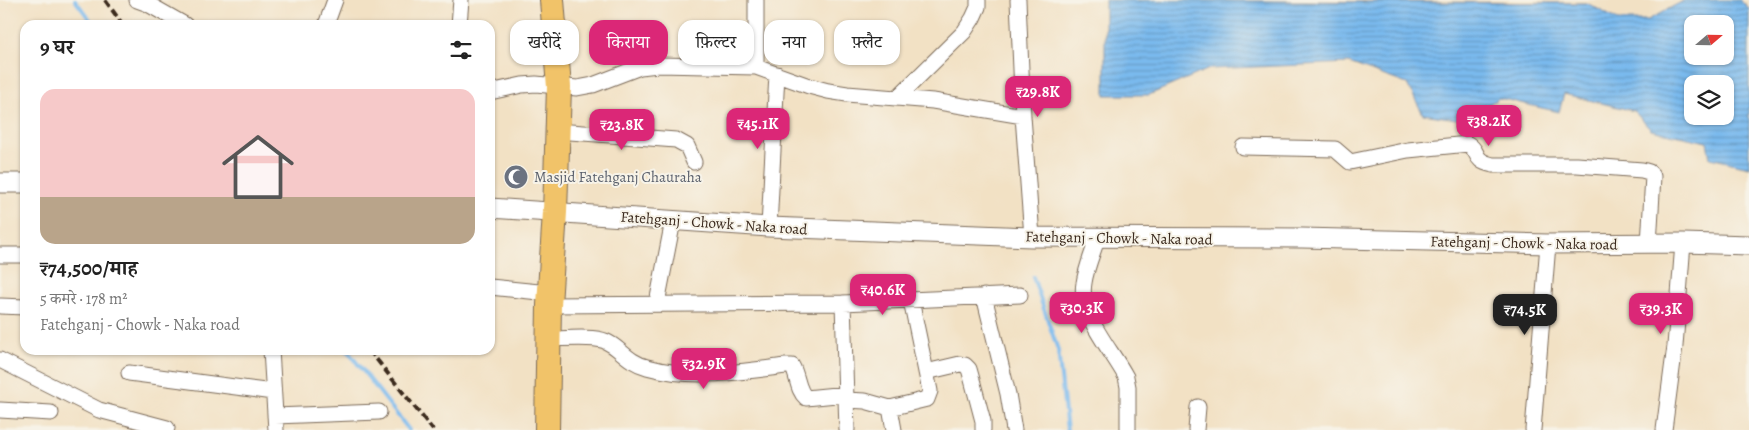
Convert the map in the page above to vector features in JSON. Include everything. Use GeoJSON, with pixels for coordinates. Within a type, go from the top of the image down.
{"type":"FeatureCollection","features":[{"type":"Feature","properties":{"kind":"main road"},"geometry":{"type":"LineString","coordinates":[[547,430],[549,299],[555,212],[558,87],[552,0]]}},
{"type":"Feature","properties":{"kind":"street"},"geometry":{"type":"LineString","coordinates":[[137,0],[177,20]]}},
{"type":"Feature","properties":{"kind":"street"},"geometry":{"type":"LineString","coordinates":[[328,20],[335,0]]}},
{"type":"Feature","properties":{"kind":"street"},"geometry":{"type":"LineString","coordinates":[[459,20],[460,0]]}},
{"type":"Feature","properties":{"kind":"street"},"geometry":{"type":"LineString","coordinates":[[756,0],[756,67]]}},
{"type":"Feature","properties":{"kind":"street"},"geometry":{"type":"LineString","coordinates":[[897,98],[964,32],[978,7],[978,0]]}},
{"type":"Feature","properties":{"kind":"street"},"geometry":{"type":"LineString","coordinates":[[1018,0],[1023,116],[1032,237]]}},
{"type":"Feature","properties":{"kind":"street"},"geometry":{"type":"LineString","coordinates":[[495,91],[536,84],[577,88],[593,85],[640,67],[658,65],[756,67],[808,86],[828,91],[933,101],[1023,116]]}},
{"type":"Feature","properties":{"kind":"street"},"geometry":{"type":"LineString","coordinates":[[769,227],[777,74]]}},
{"type":"Feature","properties":{"kind":"street"},"geometry":{"type":"LineString","coordinates":[[557,131],[676,140],[687,146],[694,162]]}},
{"type":"Feature","properties":{"kind":"street"},"geometry":{"type":"LineString","coordinates":[[1243,147],[1335,149],[1350,162],[1408,150],[1468,144],[1472,146],[1478,159],[1483,163],[1493,165],[1577,165],[1642,170],[1649,172],[1653,176],[1650,244]]}},
{"type":"Feature","properties":{"kind":"street"},"geometry":{"type":"LineString","coordinates":[[0,183],[20,183]]}},
{"type":"Feature","properties":{"kind":"street","name":"Fatehganj - Chowk - Naka road"},"geometry":{"type":"LineString","coordinates":[[495,208],[769,227],[1098,239],[1302,238],[1548,244],[1749,245]]}},
{"type":"Feature","properties":{"kind":"street"},"geometry":{"type":"LineString","coordinates":[[657,303],[673,221]]}},
{"type":"Feature","properties":{"kind":"street"},"geometry":{"type":"LineString","coordinates":[[1098,239],[1084,283],[1083,294],[1090,319],[1126,377],[1128,387],[1128,430]]}},
{"type":"Feature","properties":{"kind":"street"},"geometry":{"type":"LineString","coordinates":[[1533,430],[1548,244]]}},
{"type":"Feature","properties":{"kind":"street"},"geometry":{"type":"LineString","coordinates":[[1664,430],[1675,346],[1683,244]]}},
{"type":"Feature","properties":{"kind":"street"},"geometry":{"type":"LineString","coordinates":[[0,255],[20,255]]}},
{"type":"Feature","properties":{"kind":"street"},"geometry":{"type":"LineString","coordinates":[[495,288],[549,299],[657,303],[843,303],[1020,295]]}},
{"type":"Feature","properties":{"kind":"street"},"geometry":{"type":"LineString","coordinates":[[984,296],[1008,394],[1014,430]]}},
{"type":"Feature","properties":{"kind":"street"},"geometry":{"type":"LineString","coordinates":[[548,339],[598,339],[606,341],[632,362],[646,367],[678,373],[712,375],[792,366],[796,372],[802,394],[806,398],[846,397],[865,400],[890,408],[927,399],[930,391],[911,300]]}},
{"type":"Feature","properties":{"kind":"street"},"geometry":{"type":"LineString","coordinates":[[843,303],[847,430]]}},
{"type":"Feature","properties":{"kind":"street"},"geometry":{"type":"LineString","coordinates":[[0,306],[20,307]]}},
{"type":"Feature","properties":{"kind":"street"},"geometry":{"type":"LineString","coordinates":[[271,355],[275,423],[379,412]]}},
{"type":"Feature","properties":{"kind":"street"},"geometry":{"type":"LineString","coordinates":[[0,360],[99,410],[167,428]]}},
{"type":"Feature","properties":{"kind":"street"},"geometry":{"type":"LineString","coordinates":[[926,372],[960,364],[965,365],[969,369],[983,430]]}},
{"type":"Feature","properties":{"kind":"street"},"geometry":{"type":"LineString","coordinates":[[129,373],[273,392]]}},
{"type":"Feature","properties":{"kind":"street"},"geometry":{"type":"LineString","coordinates":[[1196,430],[1198,407]]}},
{"type":"Feature","properties":{"kind":"street"},"geometry":{"type":"LineString","coordinates":[[890,408],[894,430]]}},
{"type":"Feature","properties":{"kind":"street"},"geometry":{"type":"LineString","coordinates":[[0,410],[51,413]]}},
{"type":"Feature","properties":{"kind":"water"},"geometry":{"type":"Polygon","coordinates":[[[1105,0],[1587,3],[1618,20],[1648,20],[1685,0],[1740,0],[1749,9],[1749,167],[1710,158],[1707,142],[1651,130],[1634,111],[1564,94],[1559,112],[1499,98],[1463,120],[1423,114],[1407,84],[1349,63],[1209,69],[1149,95],[1105,95],[1105,0]]]}},
{"type":"Feature","properties":{"kind":"waterway"},"geometry":{"type":"LineString","coordinates":[[75,0],[90,20]]}},
{"type":"Feature","properties":{"kind":"waterway"},"geometry":{"type":"LineString","coordinates":[[1033,277],[1058,350],[1067,430]]}},
{"type":"Feature","properties":{"kind":"waterway"},"geometry":{"type":"LineString","coordinates":[[351,355],[409,430]]}},
{"type":"Feature","properties":{"kind":"railway"},"geometry":{"type":"LineString","coordinates":[[105,0],[119,20]]}},
{"type":"Feature","properties":{"kind":"railway"},"geometry":{"type":"LineString","coordinates":[[373,355],[433,430]]}},
{"type":"Feature","properties":{"kind":"place","name":"Masjid Fatehganj Chauraha"},"geometry":{"type":"Point","coordinates":[516,177]}}]}
